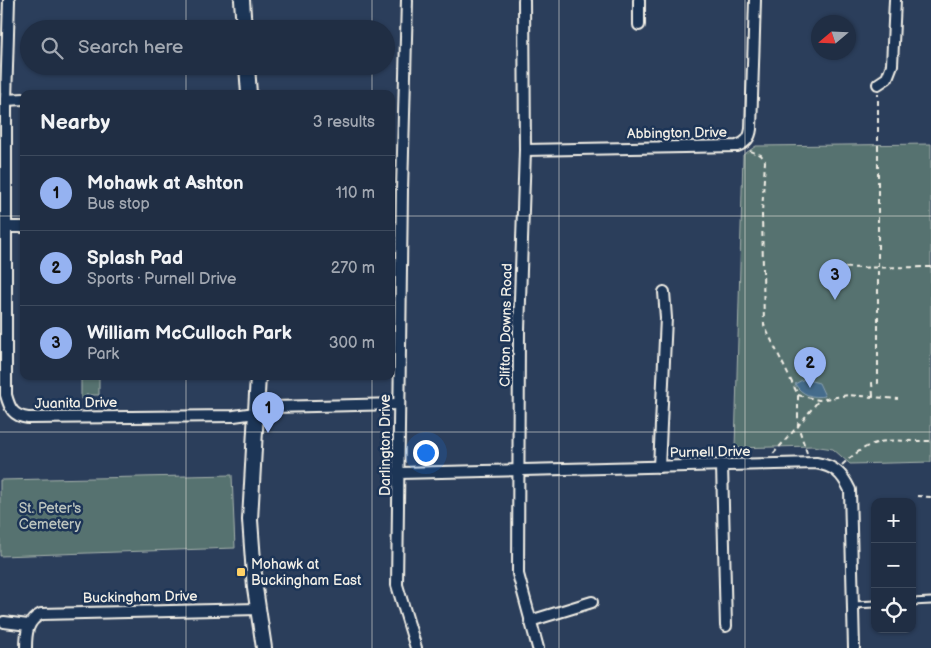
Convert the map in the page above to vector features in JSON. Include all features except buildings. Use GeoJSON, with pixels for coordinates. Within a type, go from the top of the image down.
{"type":"FeatureCollection","features":[{"type":"Feature","properties":{"kind":"main road"},"geometry":{"type":"LineString","coordinates":[[242,0],[243,20]]}},
{"type":"Feature","properties":{"kind":"main road"},"geometry":{"type":"LineString","coordinates":[[248,75],[249,90]]}},
{"type":"Feature","properties":{"kind":"main road"},"geometry":{"type":"LineString","coordinates":[[258,380],[250,520],[258,608],[264,648]]}},
{"type":"Feature","properties":{"kind":"street","name":"Juanita Drive"},"geometry":{"type":"LineString","coordinates":[[9,0],[6,100],[8,227],[6,396],[10,409],[18,417],[220,416],[255,413]]}},
{"type":"Feature","properties":{"kind":"street","name":"Darlington Drive"},"geometry":{"type":"LineString","coordinates":[[407,0],[398,404],[397,584],[416,648]]}},
{"type":"Feature","properties":{"kind":"street","name":"Clifton Downs Road"},"geometry":{"type":"LineString","coordinates":[[524,0],[525,150],[519,330],[518,574],[538,648]]}},
{"type":"Feature","properties":{"kind":"street"},"geometry":{"type":"LineString","coordinates":[[639,25],[640,0]]}},
{"type":"Feature","properties":{"kind":"street","name":"Abbington Drive"},"geometry":{"type":"LineString","coordinates":[[525,150],[737,146],[744,143],[749,139],[751,128],[755,0]]}},
{"type":"Feature","properties":{"kind":"street"},"geometry":{"type":"LineString","coordinates":[[878,84],[887,78],[892,65],[895,0]]}},
{"type":"Feature","properties":{"kind":"street"},"geometry":{"type":"LineString","coordinates":[[6,100],[20,99]]}},
{"type":"Feature","properties":{"kind":"street"},"geometry":{"type":"LineString","coordinates":[[8,227],[20,227]]}},
{"type":"Feature","properties":{"kind":"street"},"geometry":{"type":"LineString","coordinates":[[659,467],[666,318],[664,292]]}},
{"type":"Feature","properties":{"kind":"street"},"geometry":{"type":"LineString","coordinates":[[255,413],[273,407],[398,404]]}},
{"type":"Feature","properties":{"kind":"street","name":"Purnell Drive"},"geometry":{"type":"LineString","coordinates":[[399,473],[768,464],[810,464],[830,466],[838,471]]}},
{"type":"Feature","properties":{"kind":"street"},"geometry":{"type":"LineString","coordinates":[[722,465],[726,626]]}},
{"type":"Feature","properties":{"kind":"street"},"geometry":{"type":"LineString","coordinates":[[838,471],[846,482],[851,499],[854,648]]}},
{"type":"Feature","properties":{"kind":"street"},"geometry":{"type":"LineString","coordinates":[[530,621],[592,602]]}},
{"type":"Feature","properties":{"kind":"street","name":"Buckingham Drive"},"geometry":{"type":"LineString","coordinates":[[28,625],[34,617],[42,614],[258,608]]}},
{"type":"Feature","properties":{"kind":"street"},"geometry":{"type":"LineString","coordinates":[[4,622],[28,625],[26,648]]}},
{"type":"Feature","properties":{"kind":"lane"},"geometry":{"type":"LineString","coordinates":[[916,602],[931,601]]}},
{"type":"Feature","properties":{"kind":"lane"},"geometry":{"type":"LineString","coordinates":[[853,605],[871,604]]}},
{"type":"Feature","properties":{"kind":"path"},"geometry":{"type":"LineString","coordinates":[[873,396],[872,383],[878,383],[878,84]]}},
{"type":"Feature","properties":{"kind":"path"},"geometry":{"type":"LineString","coordinates":[[744,143],[750,151],[761,155],[765,161],[762,213],[764,325],[798,395],[798,426],[810,464]]}},
{"type":"Feature","properties":{"kind":"path"},"geometry":{"type":"LineString","coordinates":[[827,268],[931,267]]}},
{"type":"Feature","properties":{"kind":"path"},"geometry":{"type":"LineString","coordinates":[[798,395],[819,400],[848,395],[898,399]]}},
{"type":"Feature","properties":{"kind":"path"},"geometry":{"type":"LineString","coordinates":[[768,464],[772,454],[819,400]]}},
{"type":"Feature","properties":{"kind":"path"},"geometry":{"type":"LineString","coordinates":[[838,471],[864,447],[884,440],[931,441]]}},
{"type":"Feature","properties":{"kind":"path"},"geometry":{"type":"LineString","coordinates":[[917,496],[931,497]]}},
{"type":"Feature","properties":{"kind":"green space"},"geometry":{"type":"Polygon","coordinates":[[[931,144],[931,462],[850,464],[833,449],[813,446],[735,448],[743,155],[756,146],[931,144]]]}},
{"type":"Feature","properties":{"kind":"green space"},"geometry":{"type":"Polygon","coordinates":[[[81,380],[99,380],[99,395],[86,395],[85,399],[81,399],[81,380]]]}},
{"type":"Feature","properties":{"kind":"green space","name":"St. Peter's Cemetery"},"geometry":{"type":"Polygon","coordinates":[[[232,475],[235,548],[0,556],[0,480],[232,475]]]}},
{"type":"Feature","properties":{"kind":"water"},"geometry":{"type":"Polygon","coordinates":[[[804,379],[819,383],[825,396],[816,397],[801,391],[795,384],[804,379]]]}},
{"type":"Feature","properties":{"kind":"place","name":"William McCulloch Park"},"geometry":{"type":"Point","coordinates":[835,300]}},
{"type":"Feature","properties":{"kind":"place","name":"Splash Pad"},"geometry":{"type":"Point","coordinates":[810,388]}},
{"type":"Feature","properties":{"kind":"place","name":"Mohawk at Ashton"},"geometry":{"type":"Point","coordinates":[268,433]}},
{"type":"Feature","properties":{"kind":"place","name":"Mohawk at Buckingham East"},"geometry":{"type":"Point","coordinates":[241,572]}}]}
